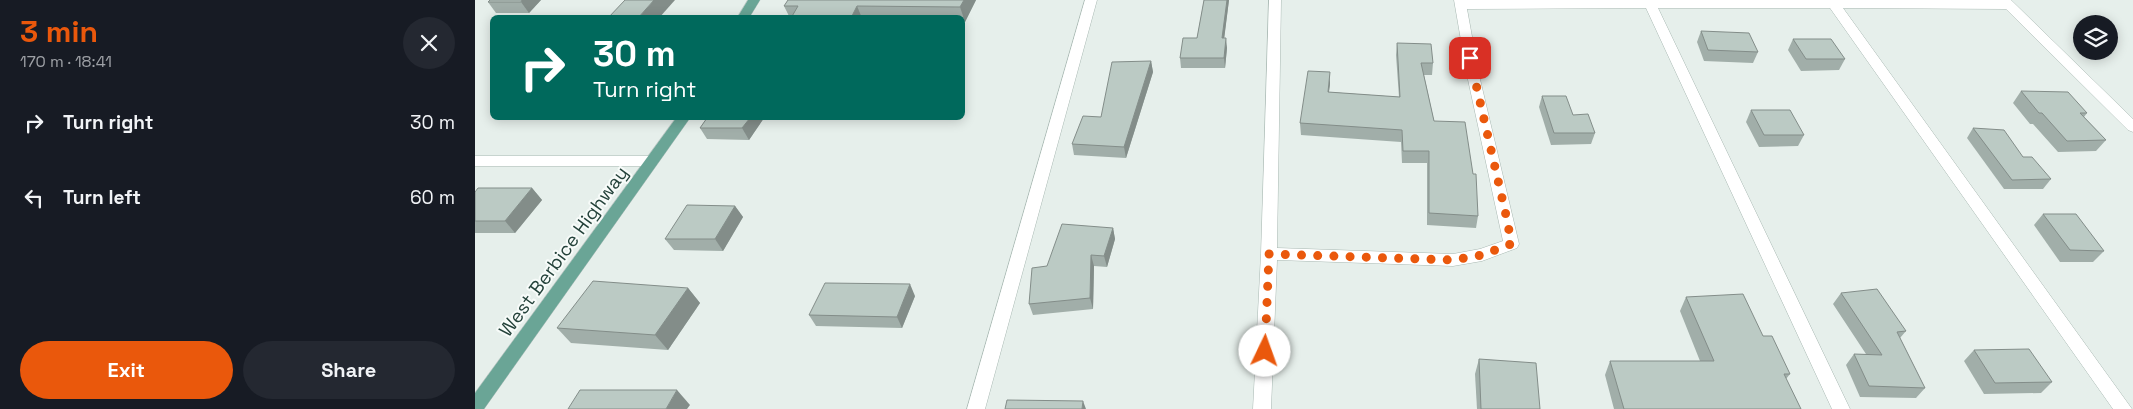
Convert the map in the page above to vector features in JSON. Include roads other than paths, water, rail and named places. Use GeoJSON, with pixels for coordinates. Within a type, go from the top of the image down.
{"type":"FeatureCollection","features":[{"type":"Feature","properties":{"kind":"main road"},"geometry":{"type":"LineString","coordinates":[[745,15],[753,0]]}},
{"type":"Feature","properties":{"kind":"main road","name":"West Berbice Highway"},"geometry":{"type":"LineString","coordinates":[[475,408],[682,120]]}},
{"type":"Feature","properties":{"kind":"street"},"geometry":{"type":"LineString","coordinates":[[976,409],[1091,0]]}},
{"type":"Feature","properties":{"kind":"street"},"geometry":{"type":"LineString","coordinates":[[1263,409],[1275,0]]}},
{"type":"Feature","properties":{"kind":"street"},"geometry":{"type":"LineString","coordinates":[[1269,254],[1453,260],[1482,255],[1511,244],[1473,75],[1460,3],[1835,6],[2007,3],[2133,127]]}},
{"type":"Feature","properties":{"kind":"street"},"geometry":{"type":"LineString","coordinates":[[1650,4],[1841,409]]}},
{"type":"Feature","properties":{"kind":"street"},"geometry":{"type":"LineString","coordinates":[[1835,6],[2123,409]]}},
{"type":"Feature","properties":{"kind":"street"},"geometry":{"type":"LineString","coordinates":[[475,161],[652,161]]}}]}
